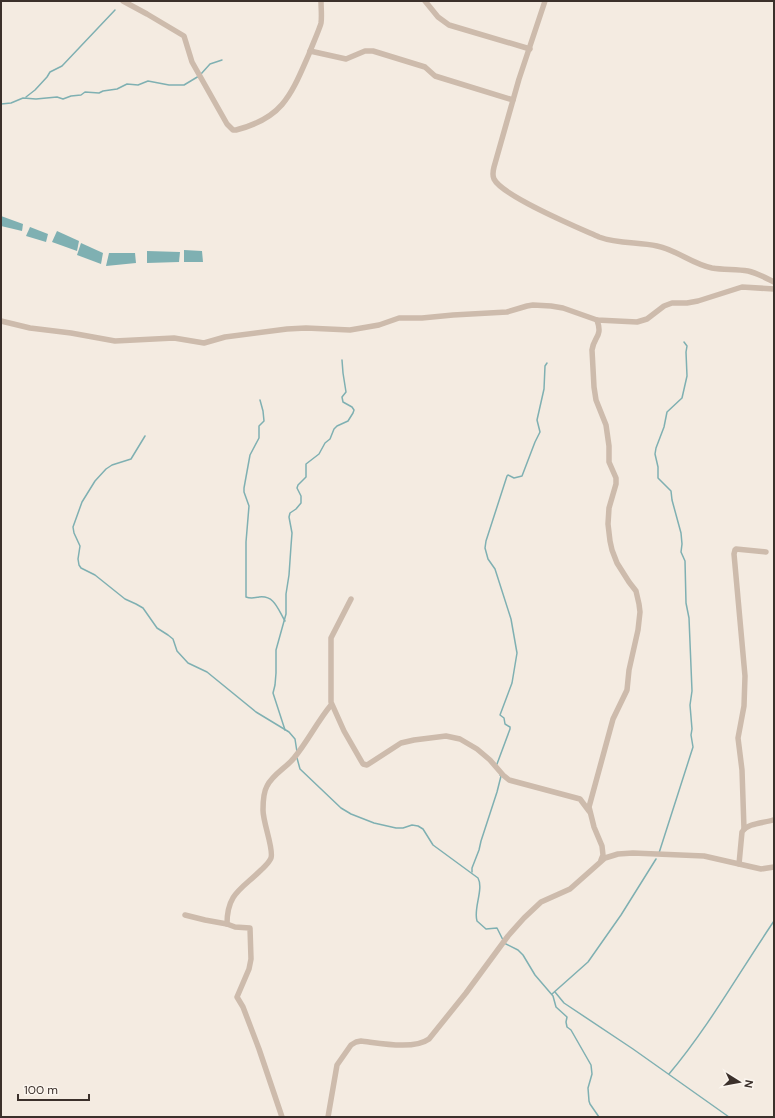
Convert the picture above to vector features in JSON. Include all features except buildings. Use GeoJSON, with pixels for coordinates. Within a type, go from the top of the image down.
{"type":"FeatureCollection","features":[{"type":"Feature","properties":{"kind":"street"},"geometry":{"type":"LineString","coordinates":[[123,1],[184,36],[192,62],[227,124],[233,130],[256,124],[278,110],[288,98],[310,52],[321,23],[322,1]]}},
{"type":"Feature","properties":{"kind":"street"},"geometry":{"type":"LineString","coordinates":[[426,1],[438,17],[449,25],[530,49]]}},
{"type":"Feature","properties":{"kind":"street"},"geometry":{"type":"LineString","coordinates":[[544,1],[513,100],[493,174],[495,181],[511,196],[606,240],[660,247],[671,250],[702,265],[712,268],[747,271],[774,282]]}},
{"type":"Feature","properties":{"kind":"street"},"geometry":{"type":"LineString","coordinates":[[310,52],[346,59],[365,51],[373,51],[425,67],[435,76],[513,100]]}},
{"type":"Feature","properties":{"kind":"street"},"geometry":{"type":"LineString","coordinates":[[1,321],[30,328],[71,333],[115,341],[174,338],[204,343],[225,337],[287,329],[306,328],[350,330],[379,325],[399,318],[422,318],[507,312],[533,305],[563,308],[596,320],[637,322],[647,319],[664,306],[672,303],[698,301],[738,288],[747,287],[774,289]]}},
{"type":"Feature","properties":{"kind":"street"},"geometry":{"type":"LineString","coordinates":[[596,320],[600,331],[592,350],[594,387],[596,400],[606,425],[609,446],[609,462],[616,478],[616,484],[609,508],[608,531],[614,557],[636,591],[640,604],[638,630],[629,670],[628,690],[613,719],[589,807],[594,827],[602,846],[603,855],[601,860]]}},
{"type":"Feature","properties":{"kind":"street"},"geometry":{"type":"LineString","coordinates":[[739,864],[742,832],[744,829],[742,770],[738,738],[744,706],[745,676],[734,554],[736,549],[766,552]]}},
{"type":"Feature","properties":{"kind":"street"},"geometry":{"type":"LineString","coordinates":[[351,599],[331,638],[332,705],[356,754],[364,765],[367,766],[400,743],[446,736],[454,737],[487,756],[509,780],[580,799],[590,811]]}},
{"type":"Feature","properties":{"kind":"street"},"geometry":{"type":"LineString","coordinates":[[227,924],[228,907],[233,897],[265,866],[270,859],[271,853],[265,829],[263,811],[263,798],[266,786],[283,767],[294,758],[314,728],[332,705]]}},
{"type":"Feature","properties":{"kind":"street"},"geometry":{"type":"LineString","coordinates":[[744,829],[748,826],[773,820]]}},
{"type":"Feature","properties":{"kind":"street"},"geometry":{"type":"LineString","coordinates":[[602,846],[606,850],[618,854]]}},
{"type":"Feature","properties":{"kind":"street"},"geometry":{"type":"LineString","coordinates":[[328,1117],[337,1065],[351,1045],[361,1041],[416,1045],[429,1039],[466,993],[508,936],[524,918],[541,902],[570,889],[601,860],[618,854],[704,856],[761,869],[774,867]]}},
{"type":"Feature","properties":{"kind":"street"},"geometry":{"type":"LineString","coordinates":[[185,915],[235,927],[250,928],[251,959],[249,969],[237,997],[243,1007],[259,1049],[282,1117]]}},
{"type":"Feature","properties":{"kind":"water"},"geometry":{"type":"Polygon","coordinates":[[[1,216],[23,224],[22,231],[1,226],[1,216]]]}},
{"type":"Feature","properties":{"kind":"water"},"geometry":{"type":"Polygon","coordinates":[[[30,227],[48,234],[46,242],[26,236],[30,227]]]}},
{"type":"Feature","properties":{"kind":"water"},"geometry":{"type":"Polygon","coordinates":[[[57,231],[79,241],[77,251],[52,242],[57,231]]]}},
{"type":"Feature","properties":{"kind":"water"},"geometry":{"type":"Polygon","coordinates":[[[81,243],[103,253],[101,264],[77,255],[81,243]]]}},
{"type":"Feature","properties":{"kind":"water"},"geometry":{"type":"Polygon","coordinates":[[[184,250],[202,251],[203,262],[184,262],[184,250]]]}},
{"type":"Feature","properties":{"kind":"water"},"geometry":{"type":"Polygon","coordinates":[[[147,251],[180,252],[179,262],[147,263],[147,251]]]}},
{"type":"Feature","properties":{"kind":"water"},"geometry":{"type":"Polygon","coordinates":[[[109,253],[135,253],[136,263],[106,266],[109,253]]]}},
{"type":"Feature","properties":{"kind":"waterway"},"geometry":{"type":"LineString","coordinates":[[26,97],[35,90],[50,72],[62,66],[115,10]]}},
{"type":"Feature","properties":{"kind":"waterway"},"geometry":{"type":"LineString","coordinates":[[201,74],[210,64],[222,60]]}},
{"type":"Feature","properties":{"kind":"waterway"},"geometry":{"type":"LineString","coordinates":[[1,104],[11,103],[23,98],[36,99],[57,97],[63,99],[81,95],[85,92],[99,93],[117,89],[127,84],[138,85],[148,81],[169,85],[184,85],[199,76]]}},
{"type":"Feature","properties":{"kind":"waterway"},"geometry":{"type":"LineString","coordinates":[[659,853],[693,747],[690,705],[692,691],[689,618],[686,603],[685,561],[681,552],[681,533],[671,491],[658,478],[658,467],[655,454],[664,427],[667,412],[682,398],[687,376],[687,346],[684,342]]}},
{"type":"Feature","properties":{"kind":"waterway"},"geometry":{"type":"LineString","coordinates":[[285,730],[273,693],[276,673],[276,650],[286,614],[286,594],[292,533],[289,517],[290,513],[301,503],[301,496],[297,488],[306,477],[306,464],[319,454],[325,443],[330,439],[334,429],[348,421],[353,413],[354,410],[352,407],[343,402],[342,397],[346,392],[342,360]]}},
{"type":"Feature","properties":{"kind":"waterway"},"geometry":{"type":"LineString","coordinates":[[497,764],[510,729],[510,727],[505,724],[504,718],[500,715],[512,683],[517,653],[511,619],[495,569],[488,559],[485,548],[507,476],[508,475],[514,478],[522,476],[540,432],[537,420],[544,389],[545,366],[547,363]]}},
{"type":"Feature","properties":{"kind":"waterway"},"geometry":{"type":"LineString","coordinates":[[260,400],[264,421],[259,426],[259,438],[250,455],[244,488],[249,506],[246,542],[246,597],[269,598],[275,604],[285,621]]}},
{"type":"Feature","properties":{"kind":"waterway"},"geometry":{"type":"LineString","coordinates":[[145,436],[131,459],[112,465],[106,469],[95,481],[82,502],[73,527],[80,546],[78,559],[79,565],[81,568],[95,575],[125,599],[143,608],[157,628],[173,639],[177,651],[188,663],[207,672],[256,712],[289,732],[295,739],[297,752]]}},
{"type":"Feature","properties":{"kind":"waterway"},"geometry":{"type":"LineString","coordinates":[[297,758],[300,769],[341,808],[351,814],[374,823],[396,828],[403,828],[412,825],[423,829],[433,845],[478,878],[480,888],[476,911],[477,921],[486,929],[497,928],[503,940]]}},
{"type":"Feature","properties":{"kind":"waterway"},"geometry":{"type":"LineString","coordinates":[[472,872],[497,792],[500,775]]}},
{"type":"Feature","properties":{"kind":"waterway"},"geometry":{"type":"LineString","coordinates":[[552,994],[588,962],[621,915],[656,859]]}},
{"type":"Feature","properties":{"kind":"waterway"},"geometry":{"type":"LineString","coordinates":[[669,1074],[697,1038],[774,921]]}},
{"type":"Feature","properties":{"kind":"waterway"},"geometry":{"type":"LineString","coordinates":[[504,943],[518,950],[523,955],[535,975],[553,996],[556,1007],[567,1017],[567,1027],[571,1030],[591,1065],[592,1074],[588,1088],[589,1101],[599,1117]]}},
{"type":"Feature","properties":{"kind":"waterway"},"geometry":{"type":"LineString","coordinates":[[555,992],[564,1003],[633,1049],[729,1117]]}}]}
